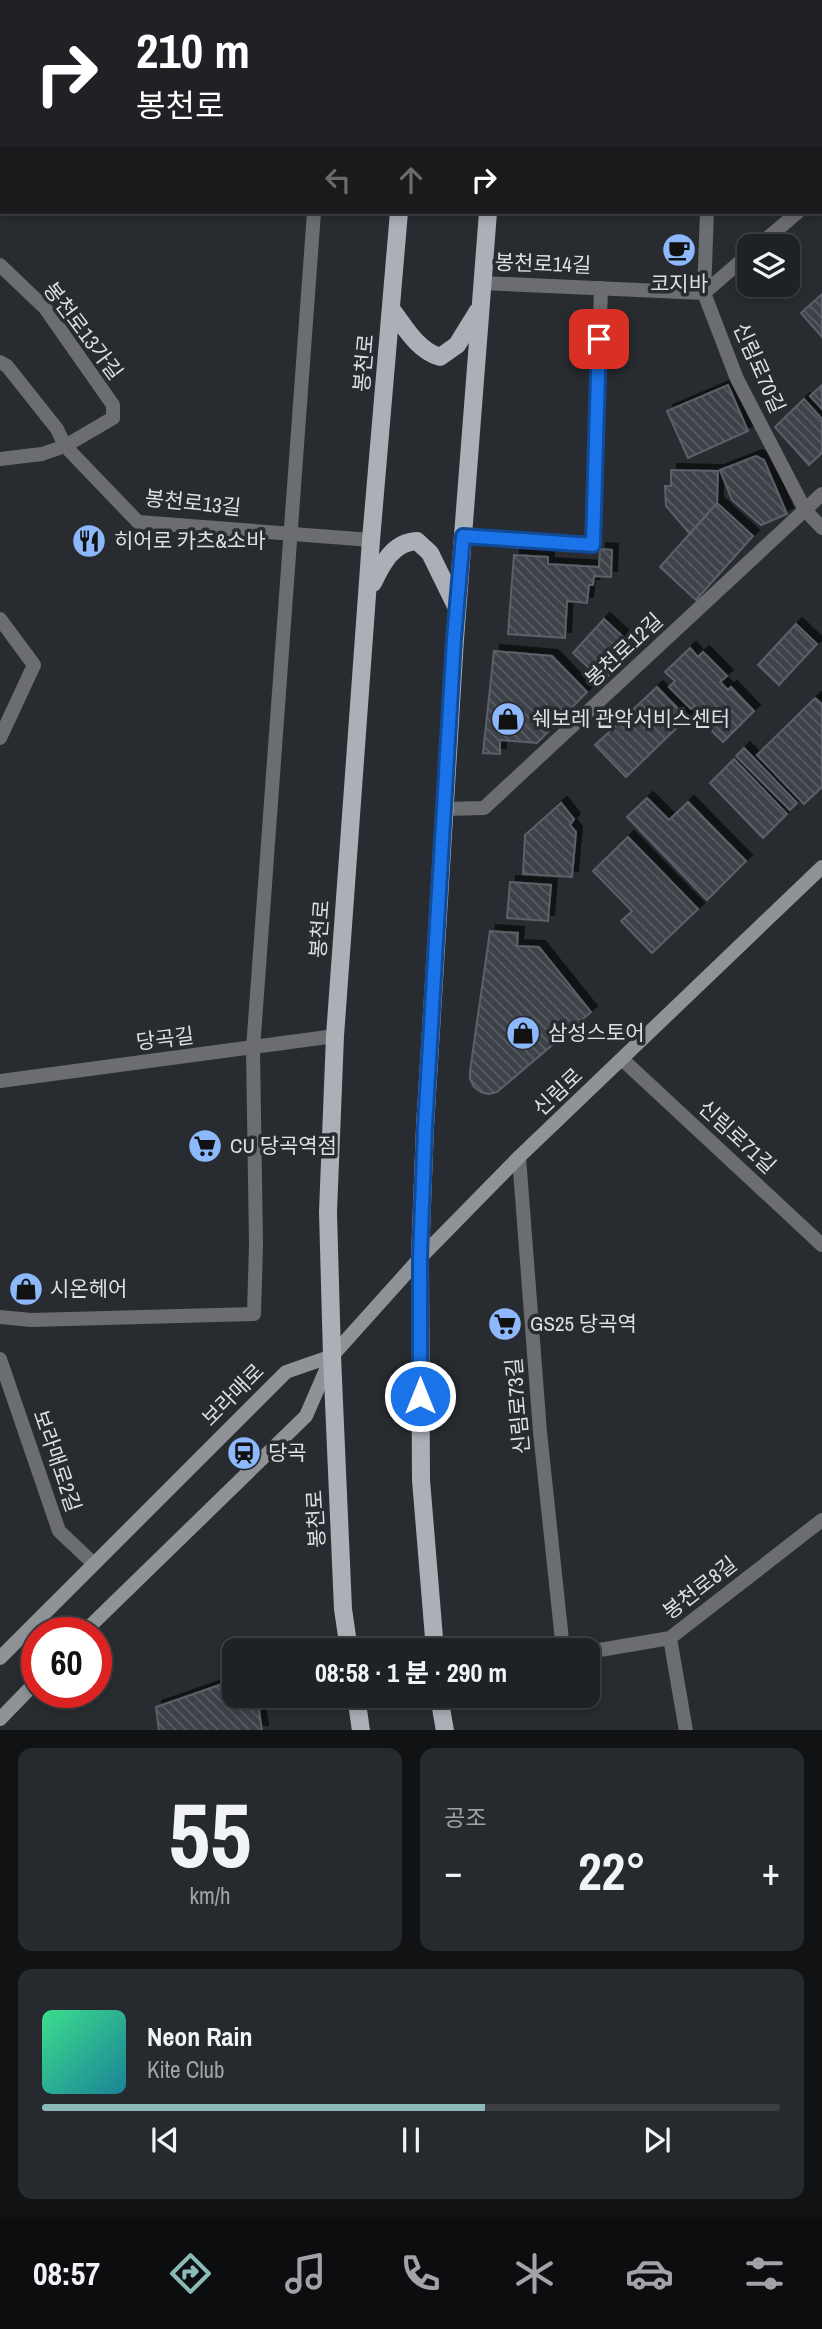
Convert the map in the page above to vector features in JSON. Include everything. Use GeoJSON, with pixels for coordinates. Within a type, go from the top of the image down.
{"type":"FeatureCollection","features":[{"type":"Feature","properties":{"kind":"main road","name":"봉천로"},"geometry":{"type":"LineString","coordinates":[[347,1638],[343,1608],[331,1356],[328,1212],[335,1036],[371,540],[399,214]]}},
{"type":"Feature","properties":{"kind":"main road"},"geometry":{"type":"LineString","coordinates":[[434,1638],[421,1480],[420,1258],[425,1127],[457,607],[488,214]]}},
{"type":"Feature","properties":{"kind":"main road"},"geometry":{"type":"LineString","coordinates":[[392,310],[420,346],[440,357],[457,345],[481,306]]}},
{"type":"Feature","properties":{"kind":"main road"},"geometry":{"type":"LineString","coordinates":[[367,595],[382,563],[399,545],[417,541],[430,554],[457,607]]}},
{"type":"Feature","properties":{"kind":"main road","name":"신림로"},"geometry":{"type":"LineString","coordinates":[[331,1356],[420,1258],[519,1157],[822,867]]}},
{"type":"Feature","properties":{"kind":"main road"},"geometry":{"type":"LineString","coordinates":[[99,1617],[306,1416],[331,1356]]}},
{"type":"Feature","properties":{"kind":"main road","name":"보라매로"},"geometry":{"type":"LineString","coordinates":[[0,1658],[286,1373],[331,1356]]}},
{"type":"Feature","properties":{"kind":"main road"},"geometry":{"type":"LineString","coordinates":[[0,1719],[21,1697]]}},
{"type":"Feature","properties":{"kind":"main road"},"geometry":{"type":"LineString","coordinates":[[358,1708],[361,1730]]}},
{"type":"Feature","properties":{"kind":"main road"},"geometry":{"type":"LineString","coordinates":[[441,1708],[445,1730]]}},
{"type":"Feature","properties":{"kind":"street"},"geometry":{"type":"LineString","coordinates":[[0,1317],[31,1320],[254,1314],[256,1245],[253,1049],[314,214]]}},
{"type":"Feature","properties":{"kind":"street","name":"신림로70길"},"geometry":{"type":"LineString","coordinates":[[707,214],[704,293],[737,379],[805,510],[822,528]]}},
{"type":"Feature","properties":{"kind":"street"},"geometry":{"type":"LineString","coordinates":[[772,234],[796,214]]}},
{"type":"Feature","properties":{"kind":"street"},"geometry":{"type":"LineString","coordinates":[[704,293],[737,264]]}},
{"type":"Feature","properties":{"kind":"street","name":"봉천로13가길"},"geometry":{"type":"LineString","coordinates":[[0,265],[44,308],[113,405],[113,418],[65,446]]}},
{"type":"Feature","properties":{"kind":"street","name":"봉천로14길"},"geometry":{"type":"LineString","coordinates":[[483,283],[704,293]]}},
{"type":"Feature","properties":{"kind":"street","name":"봉천로14길"},"geometry":{"type":"LineString","coordinates":[[463,536],[593,545],[601,288]]}},
{"type":"Feature","properties":{"kind":"street","name":"봉천로13길"},"geometry":{"type":"LineString","coordinates":[[0,362],[7,366],[57,429],[65,446],[138,522],[371,540]]}},
{"type":"Feature","properties":{"kind":"street"},"geometry":{"type":"LineString","coordinates":[[0,459],[42,454],[65,446]]}},
{"type":"Feature","properties":{"kind":"street","name":"봉천로12길"},"geometry":{"type":"LineString","coordinates":[[444,809],[484,808],[822,494]]}},
{"type":"Feature","properties":{"kind":"street"},"geometry":{"type":"LineString","coordinates":[[0,619],[34,665],[0,738]]}},
{"type":"Feature","properties":{"kind":"street","name":"당곡길"},"geometry":{"type":"LineString","coordinates":[[0,1081],[335,1036]]}},
{"type":"Feature","properties":{"kind":"street","name":"신림로71길"},"geometry":{"type":"LineString","coordinates":[[622,1060],[822,1245]]}},
{"type":"Feature","properties":{"kind":"street","name":"신림로73길"},"geometry":{"type":"LineString","coordinates":[[519,1157],[540,1432],[562,1638]]}},
{"type":"Feature","properties":{"kind":"street","name":"보라매로2길"},"geometry":{"type":"LineString","coordinates":[[0,1359],[4,1383],[60,1531],[94,1564]]}},
{"type":"Feature","properties":{"kind":"street","name":"봉천로8길"},"geometry":{"type":"LineString","coordinates":[[600,1650],[670,1638],[822,1520]]}},
{"type":"Feature","properties":{"kind":"street"},"geometry":{"type":"LineString","coordinates":[[670,1638],[685,1730]]}},
{"type":"Feature","properties":{"kind":"building"},"geometry":{"type":"Polygon","coordinates":[[[822,294],[822,337],[801,313],[822,294]]]}},
{"type":"Feature","properties":{"kind":"building"},"geometry":{"type":"Polygon","coordinates":[[[728,385],[748,431],[688,458],[667,411],[728,385]]]}},
{"type":"Feature","properties":{"kind":"building"},"geometry":{"type":"Polygon","coordinates":[[[822,385],[822,409],[810,396],[822,385]]]}},
{"type":"Feature","properties":{"kind":"building"},"geometry":{"type":"Polygon","coordinates":[[[804,399],[822,419],[822,453],[809,465],[775,427],[804,399]]]}},
{"type":"Feature","properties":{"kind":"building"},"geometry":{"type":"Polygon","coordinates":[[[756,456],[764,460],[787,514],[761,525],[732,500],[720,470],[756,456]]]}},
{"type":"Feature","properties":{"kind":"building"},"geometry":{"type":"Polygon","coordinates":[[[671,470],[718,471],[717,503],[690,534],[666,506],[665,486],[671,486],[671,470]]]}},
{"type":"Feature","properties":{"kind":"building"},"geometry":{"type":"Polygon","coordinates":[[[717,503],[753,536],[696,600],[660,567],[717,503]]]}},
{"type":"Feature","properties":{"kind":"building"},"geometry":{"type":"Polygon","coordinates":[[[600,549],[612,550],[611,577],[594,576],[593,585],[589,585],[587,603],[567,601],[565,638],[508,634],[514,555],[548,557],[548,564],[599,567],[600,549]]]}},
{"type":"Feature","properties":{"kind":"building"},"geometry":{"type":"Polygon","coordinates":[[[604,619],[635,648],[603,681],[573,653],[604,619]]]}},
{"type":"Feature","properties":{"kind":"building"},"geometry":{"type":"Polygon","coordinates":[[[796,624],[817,644],[779,685],[758,665],[796,624]]]}},
{"type":"Feature","properties":{"kind":"building"},"geometry":{"type":"Polygon","coordinates":[[[690,648],[698,657],[703,652],[727,676],[720,682],[728,690],[731,687],[754,711],[723,742],[698,717],[702,713],[695,706],[691,709],[669,687],[675,681],[665,672],[690,648]]]}},
{"type":"Feature","properties":{"kind":"building"},"geometry":{"type":"Polygon","coordinates":[[[494,651],[552,656],[587,692],[537,743],[500,740],[500,754],[483,753],[494,651]]]}},
{"type":"Feature","properties":{"kind":"building"},"geometry":{"type":"Polygon","coordinates":[[[657,687],[687,718],[626,777],[595,745],[657,687]]]}},
{"type":"Feature","properties":{"kind":"building"},"geometry":{"type":"Polygon","coordinates":[[[815,698],[822,704],[822,787],[804,804],[757,755],[815,698]]]}},
{"type":"Feature","properties":{"kind":"building"},"geometry":{"type":"Polygon","coordinates":[[[744,748],[797,803],[790,810],[736,756],[744,748]]]}},
{"type":"Feature","properties":{"kind":"building"},"geometry":{"type":"Polygon","coordinates":[[[734,759],[787,814],[763,838],[710,783],[734,759]]]}},
{"type":"Feature","properties":{"kind":"building"},"geometry":{"type":"Polygon","coordinates":[[[647,798],[669,820],[688,802],[746,861],[707,900],[627,817],[647,798]]]}},
{"type":"Feature","properties":{"kind":"building"},"geometry":{"type":"Polygon","coordinates":[[[561,803],[574,819],[570,825],[576,832],[572,877],[523,874],[525,835],[561,803]]]}},
{"type":"Feature","properties":{"kind":"building"},"geometry":{"type":"Polygon","coordinates":[[[628,837],[698,909],[652,953],[621,921],[632,911],[593,871],[628,837]]]}},
{"type":"Feature","properties":{"kind":"building"},"geometry":{"type":"Polygon","coordinates":[[[510,882],[551,885],[548,921],[507,918],[510,882]]]}},
{"type":"Feature","properties":{"kind":"building"},"geometry":{"type":"Polygon","coordinates":[[[490,931],[518,933],[517,946],[539,947],[591,1012],[497,1092],[488,1094],[474,1087],[470,1071],[490,931]]]}},
{"type":"Feature","properties":{"kind":"building"},"geometry":{"type":"Polygon","coordinates":[[[222,1684],[222,1708],[259,1708],[262,1730],[159,1730],[156,1707],[222,1684]]]}},
{"type":"Feature","properties":{"kind":"place","name":"코지바"},"geometry":{"type":"Point","coordinates":[679,250]}},
{"type":"Feature","properties":{"kind":"place","name":"히어로 카츠&소바"},"geometry":{"type":"Point","coordinates":[89,541]}},
{"type":"Feature","properties":{"kind":"place","name":"쉐보레 관악서비스센터"},"geometry":{"type":"Point","coordinates":[508,719]}},
{"type":"Feature","properties":{"kind":"place","name":"삼성스토어"},"geometry":{"type":"Point","coordinates":[523,1033]}},
{"type":"Feature","properties":{"kind":"place","name":"CU 당곡역점"},"geometry":{"type":"Point","coordinates":[205,1146]}},
{"type":"Feature","properties":{"kind":"place","name":"시온헤어"},"geometry":{"type":"Point","coordinates":[26,1289]}},
{"type":"Feature","properties":{"kind":"place","name":"GS25 당곡역"},"geometry":{"type":"Point","coordinates":[505,1324]}},
{"type":"Feature","properties":{"kind":"place","name":"당곡"},"geometry":{"type":"Point","coordinates":[244,1453]}},
{"type":"Feature","properties":{"kind":"route"},"geometry":{"type":"LineString","coordinates":[[420,1396],[420,1258],[425,1127],[454,639],[463,536],[593,545],[599,339]]}}]}
